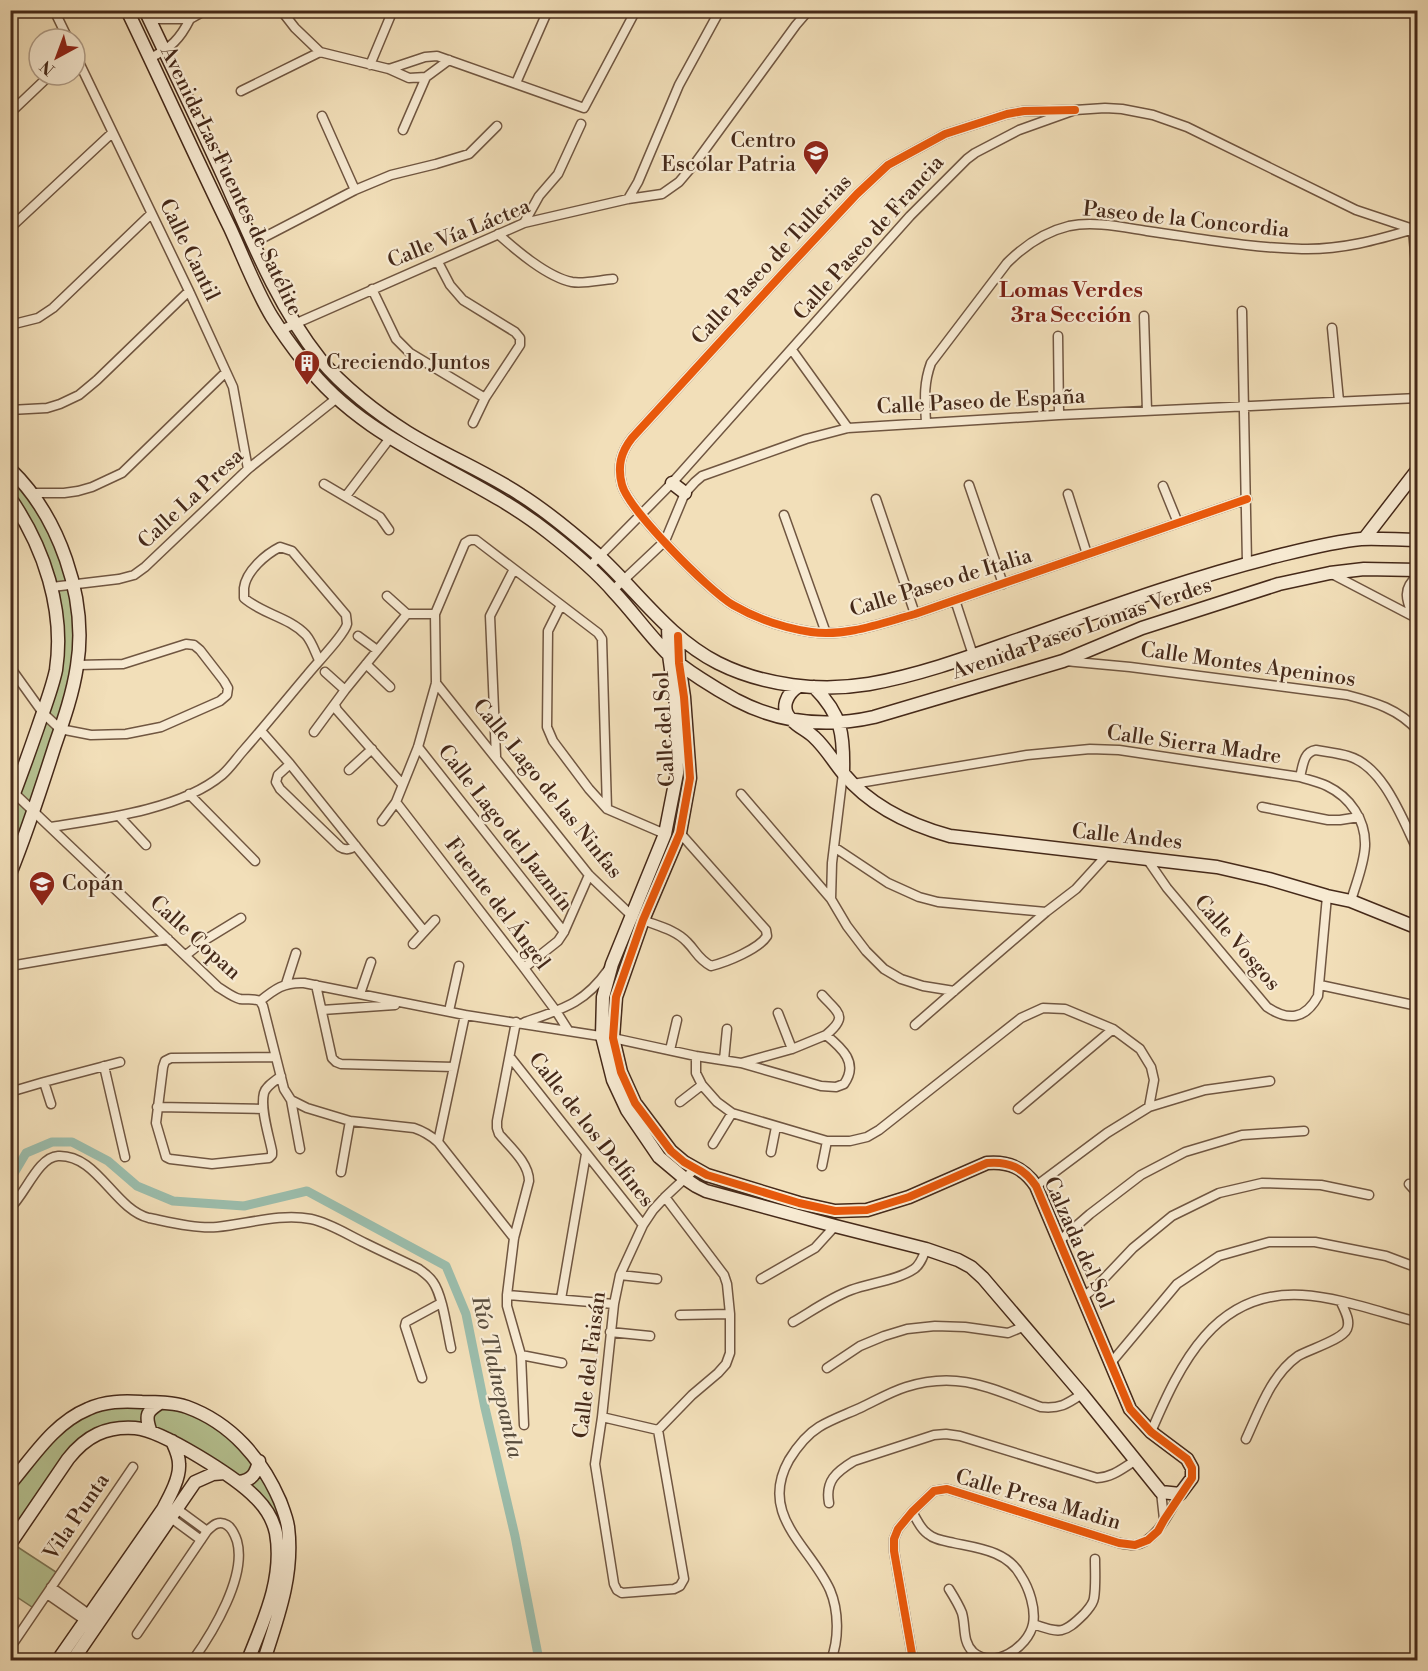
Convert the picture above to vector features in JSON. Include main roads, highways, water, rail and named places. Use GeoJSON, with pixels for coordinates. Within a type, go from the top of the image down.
{"type":"FeatureCollection","features":[{"type":"Feature","properties":{"kind":"main road","name":"Avenida Las Fuentes de Satélite"},"geometry":{"type":"LineString","coordinates":[[127,10],[271,316],[306,364],[337,398],[377,430],[518,511],[547,531],[590,567],[613,590],[669,655]]}},
{"type":"Feature","properties":{"kind":"main road","name":"Avenida Las Fuentes de Satélite"},"geometry":{"type":"LineString","coordinates":[[147,15],[281,300],[321,360],[348,388],[406,432],[521,495],[563,526],[600,557],[668,627]]}},
{"type":"Feature","properties":{"kind":"main road"},"geometry":{"type":"LineString","coordinates":[[180,125],[196,117]]}},
{"type":"Feature","properties":{"kind":"main road"},"geometry":{"type":"LineString","coordinates":[[377,430],[386,417]]}},
{"type":"Feature","properties":{"kind":"main road"},"geometry":{"type":"LineString","coordinates":[[10,469],[33,494],[57,538],[73,585],[79,633],[77,665],[71,695],[34,812],[10,874]]}},
{"type":"Feature","properties":{"kind":"main road"},"geometry":{"type":"LineString","coordinates":[[1364,539],[1418,469]]}},
{"type":"Feature","properties":{"kind":"main road"},"geometry":{"type":"LineString","coordinates":[[672,483],[686,493]]}},
{"type":"Feature","properties":{"kind":"main road"},"geometry":{"type":"LineString","coordinates":[[10,498],[33,536],[52,587],[58,654],[43,713],[12,796]]}},
{"type":"Feature","properties":{"kind":"main road","name":"Avenida Paseo Lomas Verdes"},"geometry":{"type":"LineString","coordinates":[[668,627],[694,649],[720,664],[774,682],[799,686],[846,687],[900,677],[973,655],[1161,589],[1247,563],[1329,543],[1364,539],[1418,540]]}},
{"type":"Feature","properties":{"kind":"main road","name":"Avenida Paseo Lomas Verdes"},"geometry":{"type":"LineString","coordinates":[[669,655],[736,700],[764,712],[791,720],[817,723],[857,721],[1063,661],[1143,628],[1279,584],[1330,573],[1364,569],[1418,570]]}},
{"type":"Feature","properties":{"kind":"main road"},"geometry":{"type":"LineString","coordinates":[[645,626],[656,616]]}},
{"type":"Feature","properties":{"kind":"main road","name":"Calle del Sol"},"geometry":{"type":"LineString","coordinates":[[638,918],[665,834],[677,773],[676,705],[669,655],[668,627]]}},
{"type":"Feature","properties":{"kind":"main road","name":"Calle del Sol"},"geometry":{"type":"LineString","coordinates":[[638,918],[680,834],[690,778],[678,636]]}},
{"type":"Feature","properties":{"kind":"main road"},"geometry":{"type":"LineString","coordinates":[[684,697],[699,685],[707,682]]}},
{"type":"Feature","properties":{"kind":"main road"},"geometry":{"type":"LineString","coordinates":[[791,720],[786,711],[786,701],[790,692],[799,686]]}},
{"type":"Feature","properties":{"kind":"main road"},"geometry":{"type":"LineString","coordinates":[[814,687],[829,703],[839,722],[844,751],[843,773]]}},
{"type":"Feature","properties":{"kind":"main road","name":"Calle Andes"},"geometry":{"type":"LineString","coordinates":[[791,720],[813,735],[853,784],[904,820],[927,830],[950,836],[1106,856],[1148,858],[1217,867],[1351,901],[1418,928]]}},
{"type":"Feature","properties":{"kind":"main road","name":"Calzada del Sol"},"geometry":{"type":"LineString","coordinates":[[638,918],[616,997],[608,1037],[635,1103],[671,1151],[695,1169],[720,1180],[835,1211],[867,1210],[909,1197],[987,1164],[1000,1162],[1010,1164],[1023,1172],[1036,1186],[1130,1409],[1151,1432],[1187,1458],[1192,1468],[1192,1478],[1180,1494],[1161,1492],[1082,1394],[971,1267],[926,1249],[706,1191],[684,1178],[659,1157],[627,1110],[613,1080],[603,997],[612,964],[638,918]]}},
{"type":"Feature","properties":{"kind":"main road"},"geometry":{"type":"LineString","coordinates":[[10,1484],[48,1439],[73,1416],[88,1408],[108,1402],[160,1402],[184,1406],[200,1412],[229,1430],[259,1461],[273,1484],[288,1524],[289,1567],[285,1592],[264,1660]]}},
{"type":"Feature","properties":{"kind":"main road"},"geometry":{"type":"LineString","coordinates":[[150,1430],[148,1414],[160,1402]]}},
{"type":"Feature","properties":{"kind":"main road"},"geometry":{"type":"LineString","coordinates":[[10,1544],[79,1446],[107,1430],[136,1428],[150,1430],[239,1482],[257,1498],[270,1515],[276,1533],[278,1557],[276,1583],[248,1660]]}},
{"type":"Feature","properties":{"kind":"main road"},"geometry":{"type":"LineString","coordinates":[[58,1660],[163,1509],[171,1494],[180,1466],[172,1441]]}},
{"type":"Feature","properties":{"kind":"main road"},"geometry":{"type":"LineString","coordinates":[[239,1482],[247,1481],[256,1473],[259,1461]]}},
{"type":"Feature","properties":{"kind":"main road"},"geometry":{"type":"LineString","coordinates":[[73,1660],[195,1482],[213,1474],[225,1473]]}},
{"type":"Feature","properties":{"kind":"waterway","name":"Río Tlalnepantla"},"geometry":{"type":"LineString","coordinates":[[10,1180],[26,1153],[52,1142],[72,1142],[108,1161],[137,1186],[173,1201],[244,1206],[307,1191],[446,1266],[466,1314],[515,1536],[539,1660]]}},
{"type":"Feature","properties":{"kind":"place","name":"Centro Escolar Patria"},"geometry":{"type":"Point","coordinates":[816,176]}},
{"type":"Feature","properties":{"kind":"place","name":"Creciendo Juntos"},"geometry":{"type":"Point","coordinates":[307,386]}},
{"type":"Feature","properties":{"kind":"place","name":"Copán"},"geometry":{"type":"Point","coordinates":[42,907]}},
{"type":"Feature","properties":{"kind":"district","name":"Lomas Verdes 3ra Sección"},"geometry":{"type":"Point","coordinates":[1071,302]}}]}
